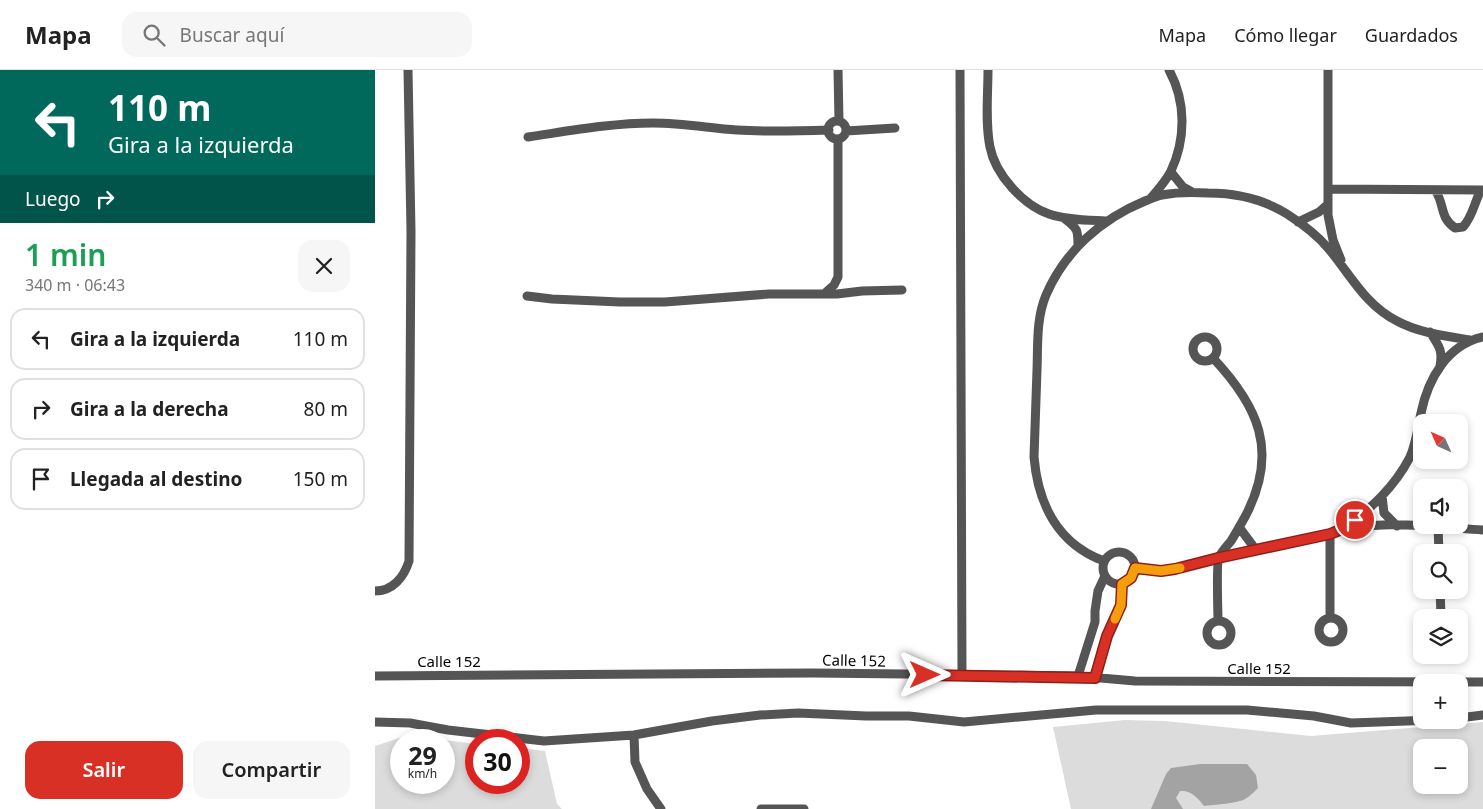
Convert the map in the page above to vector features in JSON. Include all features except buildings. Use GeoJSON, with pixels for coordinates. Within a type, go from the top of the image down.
{"type":"FeatureCollection","features":[{"type":"Feature","properties":{"kind":"street"},"geometry":{"type":"LineString","coordinates":[[375,591],[392,587],[405,574],[409,561],[411,231],[409,70]]}},
{"type":"Feature","properties":{"kind":"street"},"geometry":{"type":"LineString","coordinates":[[838,70],[839,121],[845,126],[846,131],[842,138],[838,139]]}},
{"type":"Feature","properties":{"kind":"street"},"geometry":{"type":"LineString","coordinates":[[960,70],[962,675]]}},
{"type":"Feature","properties":{"kind":"street"},"geometry":{"type":"LineString","coordinates":[[988,70],[990,147],[996,168],[1012,188],[1048,214],[1107,221]]}},
{"type":"Feature","properties":{"kind":"street"},"geometry":{"type":"LineString","coordinates":[[1150,199],[1171,172],[1177,155],[1183,123],[1180,94],[1169,70]]}},
{"type":"Feature","properties":{"kind":"street"},"geometry":{"type":"LineString","coordinates":[[1328,70],[1328,216],[1333,240],[1346,272]]}},
{"type":"Feature","properties":{"kind":"street"},"geometry":{"type":"LineString","coordinates":[[838,139],[831,136],[829,130],[830,125],[839,121]]}},
{"type":"Feature","properties":{"kind":"street"},"geometry":{"type":"LineString","coordinates":[[528,136],[652,123],[738,130],[829,130]]}},
{"type":"Feature","properties":{"kind":"street"},"geometry":{"type":"LineString","coordinates":[[846,131],[895,128]]}},
{"type":"Feature","properties":{"kind":"street"},"geometry":{"type":"LineString","coordinates":[[824,294],[834,285],[838,277],[838,139]]}},
{"type":"Feature","properties":{"kind":"street"},"geometry":{"type":"LineString","coordinates":[[1171,172],[1183,187],[1192,192]]}},
{"type":"Feature","properties":{"kind":"street"},"geometry":{"type":"LineString","coordinates":[[1328,190],[1482,190]]}},
{"type":"Feature","properties":{"kind":"street"},"geometry":{"type":"LineString","coordinates":[[1435,190],[1441,202],[1443,214],[1455,228],[1463,227],[1470,219],[1476,199],[1482,190]]}},
{"type":"Feature","properties":{"kind":"street"},"geometry":{"type":"LineString","coordinates":[[1104,562],[1079,549],[1056,524],[1040,494],[1035,476],[1034,457],[1038,326],[1045,296],[1056,276],[1078,246],[1098,226],[1133,206],[1161,195],[1192,192],[1225,193],[1257,199],[1298,222],[1326,246],[1365,297],[1397,321],[1430,332],[1470,340]]}},
{"type":"Feature","properties":{"kind":"street"},"geometry":{"type":"LineString","coordinates":[[1298,222],[1319,212],[1328,204]]}},
{"type":"Feature","properties":{"kind":"street"},"geometry":{"type":"LineString","coordinates":[[1063,217],[1075,226],[1078,232],[1078,246]]}},
{"type":"Feature","properties":{"kind":"street"},"geometry":{"type":"LineString","coordinates":[[838,277],[853,292]]}},
{"type":"Feature","properties":{"kind":"street"},"geometry":{"type":"LineString","coordinates":[[527,296],[620,302],[711,300],[769,294],[824,294],[891,289],[902,290]]}},
{"type":"Feature","properties":{"kind":"street"},"geometry":{"type":"LineString","coordinates":[[1430,332],[1439,345],[1442,354],[1440,366]]}},
{"type":"Feature","properties":{"kind":"street"},"geometry":{"type":"LineString","coordinates":[[1135,568],[1161,571],[1175,569],[1330,534],[1345,528],[1377,503],[1397,478],[1411,455],[1425,394],[1440,366],[1456,350],[1470,340],[1483,337]]}},
{"type":"Feature","properties":{"kind":"street"},"geometry":{"type":"LineString","coordinates":[[1213,358],[1249,404],[1259,426],[1261,446],[1261,467],[1255,493],[1239,527],[1218,558],[1219,621]]}},
{"type":"Feature","properties":{"kind":"street"},"geometry":{"type":"LineString","coordinates":[[1383,496],[1384,513],[1397,526]]}},
{"type":"Feature","properties":{"kind":"street"},"geometry":{"type":"LineString","coordinates":[[1345,528],[1413,526]]}},
{"type":"Feature","properties":{"kind":"street"},"geometry":{"type":"LineString","coordinates":[[1239,527],[1256,550]]}},
{"type":"Feature","properties":{"kind":"street"},"geometry":{"type":"LineString","coordinates":[[1468,529],[1483,530]]}},
{"type":"Feature","properties":{"kind":"street"},"geometry":{"type":"LineString","coordinates":[[1330,534],[1330,618]]}},
{"type":"Feature","properties":{"kind":"street"},"geometry":{"type":"LineString","coordinates":[[1113,553],[1123,553],[1132,559],[1135,568],[1131,578],[1122,584],[1112,582],[1105,576],[1103,571],[1104,562],[1113,553]]}},
{"type":"Feature","properties":{"kind":"street"},"geometry":{"type":"LineString","coordinates":[[1078,676],[1095,622],[1098,591],[1105,576]]}},
{"type":"Feature","properties":{"kind":"street"},"geometry":{"type":"LineString","coordinates":[[1095,678],[1107,636],[1121,605],[1122,584]]}},
{"type":"Feature","properties":{"kind":"street","name":"Calle 152"},"geometry":{"type":"LineString","coordinates":[[375,676],[804,673],[1078,676],[1135,681],[1483,682]]}},
{"type":"Feature","properties":{"kind":"street"},"geometry":{"type":"LineString","coordinates":[[375,722],[411,723],[448,730],[544,741],[634,735],[712,721],[798,712],[866,716],[909,716],[964,722],[1095,710],[1247,710],[1314,716],[1351,723],[1413,721]]}},
{"type":"Feature","properties":{"kind":"street"},"geometry":{"type":"LineString","coordinates":[[1468,717],[1483,716]]}},
{"type":"Feature","properties":{"kind":"street"},"geometry":{"type":"LineString","coordinates":[[634,735],[635,762],[647,790],[661,809]]}},
{"type":"Feature","properties":{"kind":"street"},"geometry":{"type":"LineString","coordinates":[[761,809],[804,809]]}},
{"type":"Feature","properties":{"kind":"shaded area"},"geometry":{"type":"Polygon","coordinates":[[[1125,720],[1165,721],[1311,736],[1413,728],[1468,729],[1468,723],[1483,722],[1483,809],[1071,809],[1053,727],[1125,720]]]}},
{"type":"Feature","properties":{"kind":"shaded area"},"geometry":{"type":"Polygon","coordinates":[[[390,741],[390,794],[455,794],[455,741],[465,743],[465,794],[530,794],[530,749],[545,751],[557,804],[562,809],[375,809],[375,746],[390,741]]]}},
{"type":"Feature","properties":{"kind":"shaded area"},"geometry":{"type":"Polygon","coordinates":[[[1200,764],[1247,764],[1256,775],[1258,788],[1242,800],[1204,806],[1191,793],[1180,791],[1176,798],[1183,809],[1151,809],[1166,774],[1171,768],[1200,764]]]}},
{"type":"Feature","properties":{"kind":"slow traffic"},"geometry":{"type":"LineString","coordinates":[[1115,619],[1121,605],[1122,584],[1131,578],[1135,568],[1161,571],[1180,568]]}},
{"type":"Feature","properties":{"kind":"route"},"geometry":{"type":"LineString","coordinates":[[925,675],[1078,676],[1095,678],[1107,636],[1121,605],[1122,584],[1131,578],[1135,568],[1161,571],[1175,569],[1330,534],[1345,528],[1355,520]]}}]}
